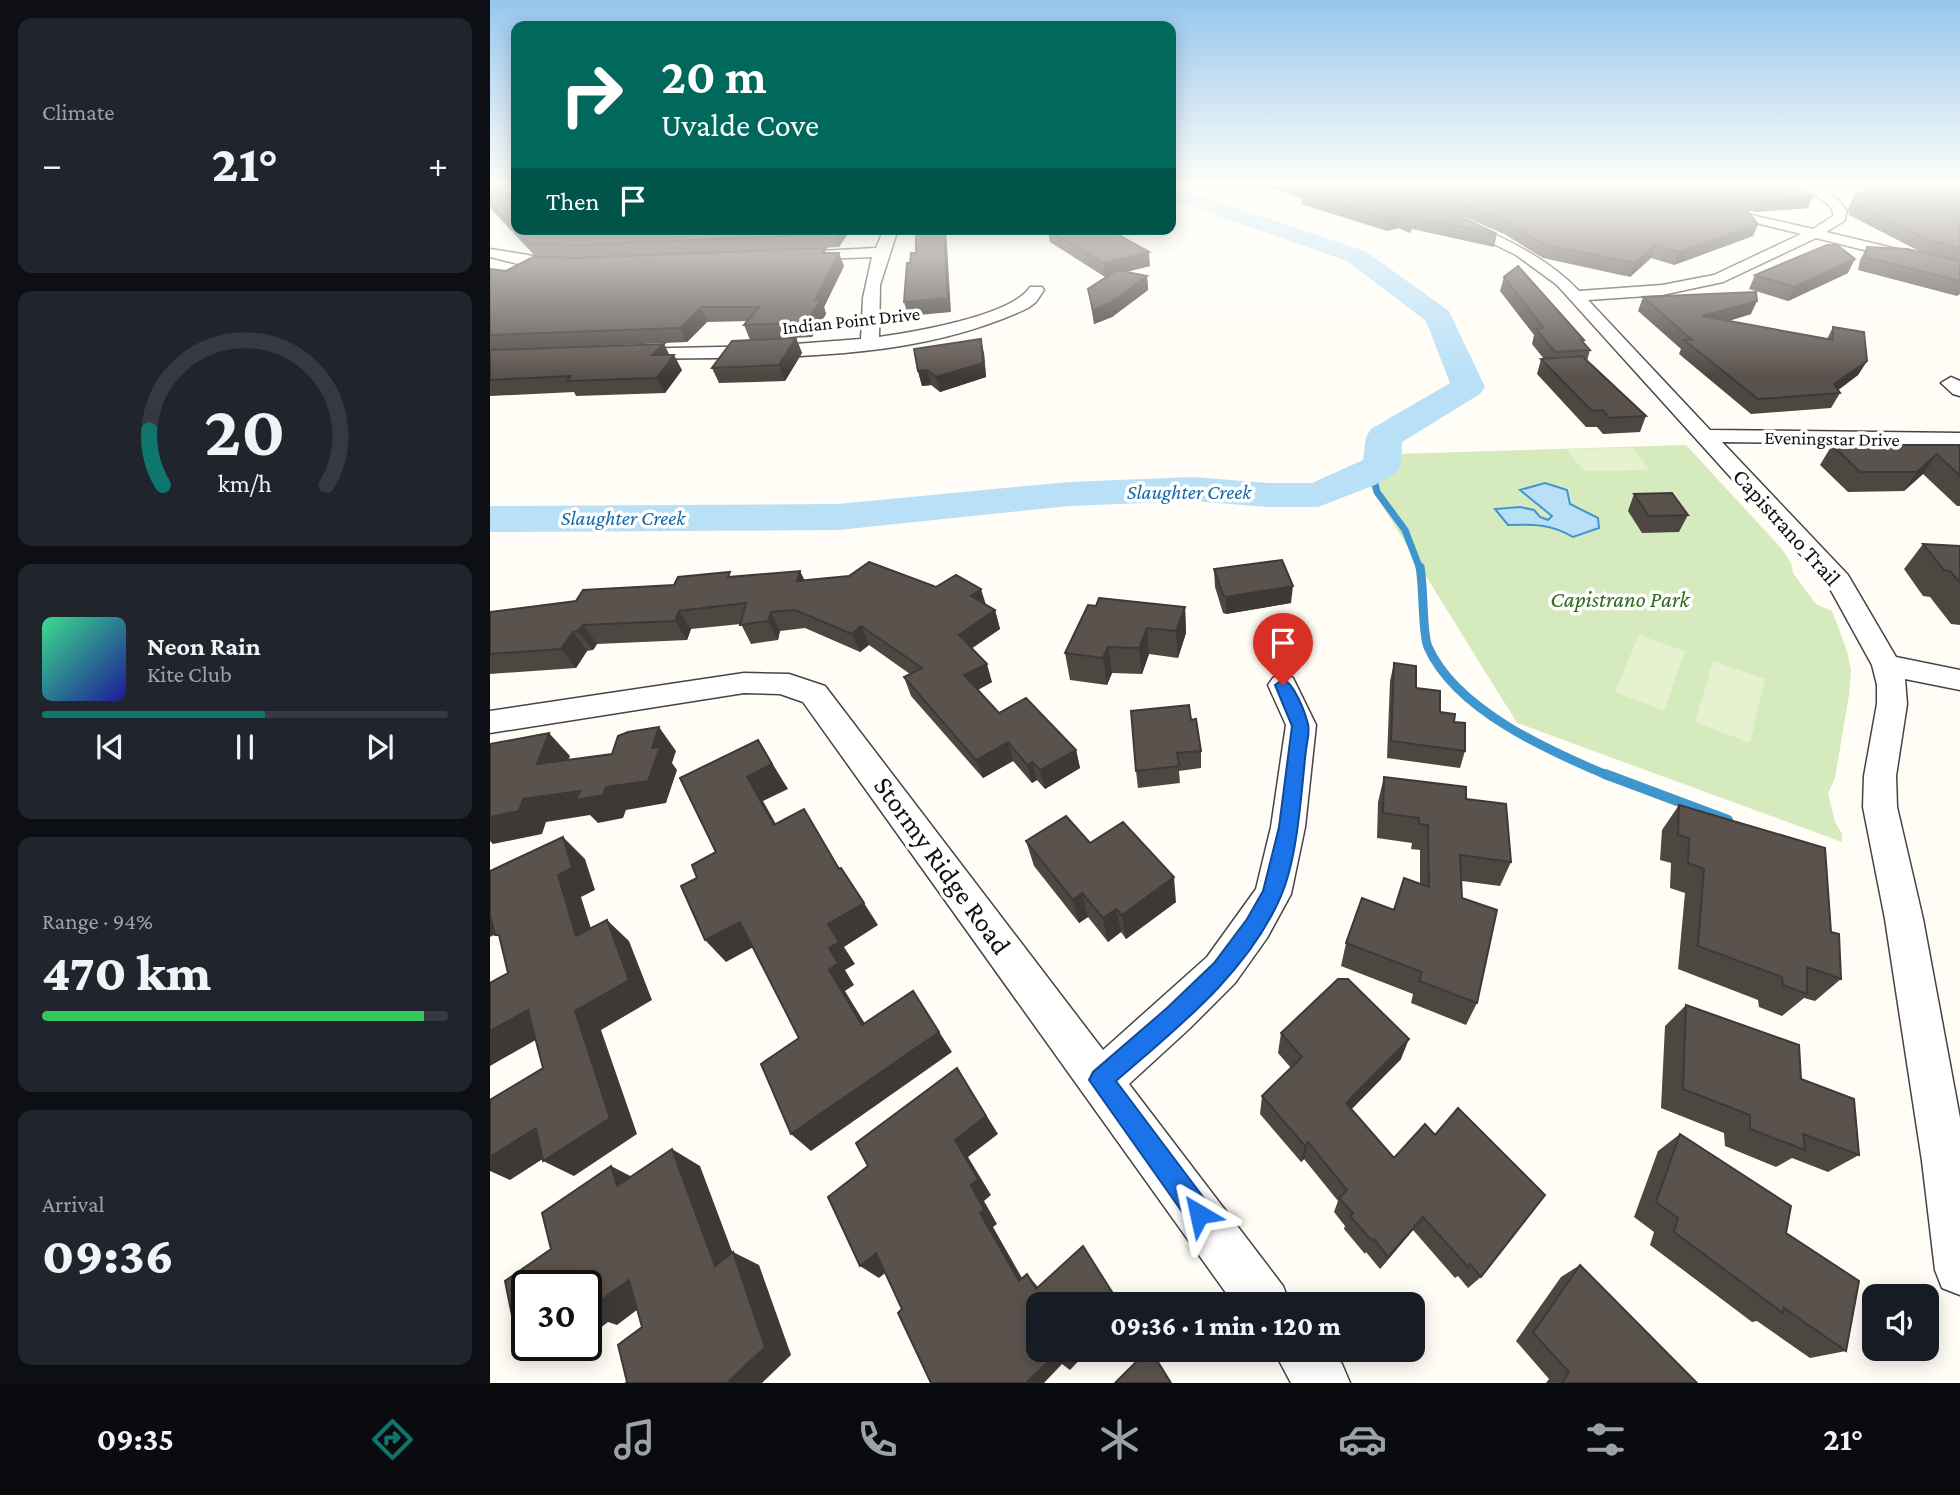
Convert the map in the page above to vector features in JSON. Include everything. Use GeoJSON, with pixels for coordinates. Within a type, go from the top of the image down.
{"type":"FeatureCollection","features":[{"type":"Feature","properties":{"kind":"street"},"geometry":{"type":"LineString","coordinates":[[870,343],[870,288],[882,248]]}},
{"type":"Feature","properties":{"kind":"street","name":"Capistrano Trail"},"geometry":{"type":"LineString","coordinates":[[1512,248],[1535,260],[1575,296],[1839,580],[1886,665],[1892,685],[1892,704],[1880,776],[1880,807],[1952,1164],[1960,1270]]}},
{"type":"Feature","properties":{"kind":"street"},"geometry":{"type":"LineString","coordinates":[[1575,296],[1662,290],[1718,279],[1784,248]]}},
{"type":"Feature","properties":{"kind":"street"},"geometry":{"type":"LineString","coordinates":[[1874,248],[1960,269]]}},
{"type":"Feature","properties":{"kind":"street"},"geometry":{"type":"LineString","coordinates":[[790,257],[880,252]]}},
{"type":"Feature","properties":{"kind":"street"},"geometry":{"type":"LineString","coordinates":[[490,253],[535,263],[583,265]]}},
{"type":"Feature","properties":{"kind":"street","name":"Indian Point Drive"},"geometry":{"type":"LineString","coordinates":[[611,354],[870,343],[937,332],[991,317],[1030,300],[1036,290]]}},
{"type":"Feature","properties":{"kind":"street","name":"Eveningstar Drive"},"geometry":{"type":"LineString","coordinates":[[1704,436],[1960,439]]}},
{"type":"Feature","properties":{"kind":"street"},"geometry":{"type":"LineString","coordinates":[[1886,665],[1960,680]]}},
{"type":"Feature","properties":{"kind":"street","name":"Stormy Ridge Road"},"geometry":{"type":"LineString","coordinates":[[490,722],[744,683],[786,683],[814,694],[1256,1292]]}},
{"type":"Feature","properties":{"kind":"street"},"geometry":{"type":"LineString","coordinates":[[1101,1080],[1221,970],[1254,926],[1273,894],[1289,827],[1301,726],[1283,685]]}},
{"type":"Feature","properties":{"kind":"street"},"geometry":{"type":"LineString","coordinates":[[1308,1362],[1323,1383]]}},
{"type":"Feature","properties":{"kind":"green space","name":"Capistrano Park"},"geometry":{"type":"Polygon","coordinates":[[[1686,445],[1782,549],[1792,565],[1793,573],[1816,604],[1832,611],[1851,670],[1835,778],[1828,793],[1835,822],[1842,834],[1842,842],[1517,723],[1365,478],[1395,454],[1686,445]]]}},
{"type":"Feature","properties":{"kind":"green space"},"geometry":{"type":"Polygon","coordinates":[[[1633,448],[1650,470],[1584,471],[1566,449],[1633,448]]]}},
{"type":"Feature","properties":{"kind":"green space"},"geometry":{"type":"Polygon","coordinates":[[[1639,635],[1685,651],[1664,711],[1615,692],[1639,635]]]}},
{"type":"Feature","properties":{"kind":"green space"},"geometry":{"type":"Polygon","coordinates":[[[1713,661],[1765,679],[1750,743],[1695,722],[1713,661]]]}},
{"type":"Feature","properties":{"kind":"water"},"geometry":{"type":"Polygon","coordinates":[[[1545,483],[1567,490],[1570,504],[1598,518],[1599,528],[1573,537],[1542,526],[1508,525],[1495,509],[1520,507],[1534,510],[1540,517],[1548,520],[1552,516],[1520,490],[1545,483]]]}},
{"type":"Feature","properties":{"kind":"building"},"geometry":{"type":"Polygon","coordinates":[[[826,248],[823,253],[839,253],[815,300],[821,300],[806,323],[744,325],[759,307],[701,307],[680,328],[490,335],[490,269],[506,271],[533,257],[577,258],[826,248]]]}},
{"type":"Feature","properties":{"kind":"building"},"geometry":{"type":"Polygon","coordinates":[[[916,248],[945,248],[948,298],[904,302],[907,263],[910,263],[911,253],[916,253],[916,248]]]}},
{"type":"Feature","properties":{"kind":"building"},"geometry":{"type":"Polygon","coordinates":[[[1078,248],[1141,248],[1149,252],[1104,263],[1078,248]]]}},
{"type":"Feature","properties":{"kind":"building"},"geometry":{"type":"Polygon","coordinates":[[[1559,248],[1652,248],[1635,263],[1559,248]]]}},
{"type":"Feature","properties":{"kind":"building"},"geometry":{"type":"Polygon","coordinates":[[[1664,248],[1692,248],[1679,252],[1664,248]]]}},
{"type":"Feature","properties":{"kind":"building"},"geometry":{"type":"Polygon","coordinates":[[[1821,248],[1840,248],[1855,259],[1794,287],[1755,275],[1821,248]]]}},
{"type":"Feature","properties":{"kind":"building"},"geometry":{"type":"Polygon","coordinates":[[[1867,248],[1878,248],[1907,249],[1960,261],[1960,281],[1865,257],[1867,248]]]}},
{"type":"Feature","properties":{"kind":"building"},"geometry":{"type":"Polygon","coordinates":[[[1518,266],[1590,350],[1555,352],[1536,329],[1544,328],[1504,277],[1518,266]]]}},
{"type":"Feature","properties":{"kind":"building"},"geometry":{"type":"Polygon","coordinates":[[[1117,270],[1147,276],[1110,303],[1093,310],[1088,289],[1117,270]]]}},
{"type":"Feature","properties":{"kind":"building"},"geometry":{"type":"Polygon","coordinates":[[[1756,292],[1757,301],[1702,316],[1833,340],[1833,327],[1864,332],[1867,361],[1834,384],[1840,393],[1758,399],[1684,340],[1692,340],[1643,297],[1756,292]]]}},
{"type":"Feature","properties":{"kind":"building"},"geometry":{"type":"Polygon","coordinates":[[[796,338],[779,365],[712,368],[732,341],[796,338]]]}},
{"type":"Feature","properties":{"kind":"building"},"geometry":{"type":"Polygon","coordinates":[[[981,339],[983,363],[936,377],[927,370],[918,371],[914,349],[981,339]]]}},
{"type":"Feature","properties":{"kind":"building"},"geometry":{"type":"Polygon","coordinates":[[[664,344],[652,355],[674,355],[657,378],[567,381],[571,376],[490,380],[490,350],[664,344]]]}},
{"type":"Feature","properties":{"kind":"building"},"geometry":{"type":"Polygon","coordinates":[[[1582,356],[1646,416],[1609,418],[1603,410],[1592,411],[1541,359],[1582,356]]]}},
{"type":"Feature","properties":{"kind":"building"},"geometry":{"type":"Polygon","coordinates":[[[1832,445],[1960,445],[1960,476],[1937,454],[1917,472],[1860,472],[1832,445]]]}},
{"type":"Feature","properties":{"kind":"building"},"geometry":{"type":"Polygon","coordinates":[[[1672,493],[1688,515],[1649,516],[1634,494],[1672,493]]]}},
{"type":"Feature","properties":{"kind":"building"},"geometry":{"type":"Polygon","coordinates":[[[1923,544],[1960,546],[1960,582],[1950,571],[1944,570],[1923,544]]]}},
{"type":"Feature","properties":{"kind":"building"},"geometry":{"type":"Polygon","coordinates":[[[1282,560],[1293,586],[1226,597],[1223,595],[1214,569],[1282,560]]]}},
{"type":"Feature","properties":{"kind":"building"},"geometry":{"type":"Polygon","coordinates":[[[869,562],[936,587],[956,575],[981,589],[971,596],[995,610],[959,635],[987,664],[964,675],[999,713],[1026,698],[1076,750],[1040,770],[1032,762],[1027,765],[1008,742],[976,760],[904,677],[922,668],[861,626],[852,634],[795,610],[771,612],[768,621],[740,625],[746,603],[679,611],[675,621],[583,625],[573,632],[561,649],[490,654],[490,612],[576,601],[583,590],[674,585],[678,577],[730,572],[728,577],[800,571],[797,581],[849,576],[869,562]]]}},
{"type":"Feature","properties":{"kind":"building"},"geometry":{"type":"Polygon","coordinates":[[[1099,598],[1185,607],[1176,631],[1147,628],[1139,648],[1108,647],[1103,658],[1065,653],[1088,605],[1096,606],[1099,598]]]}},
{"type":"Feature","properties":{"kind":"building"},"geometry":{"type":"Polygon","coordinates":[[[1394,663],[1416,666],[1416,688],[1440,691],[1440,712],[1455,714],[1454,722],[1465,723],[1465,751],[1391,741],[1394,663]]]}},
{"type":"Feature","properties":{"kind":"building"},"geometry":{"type":"Polygon","coordinates":[[[1189,705],[1191,720],[1196,719],[1201,751],[1177,753],[1179,766],[1136,771],[1131,711],[1189,705]]]}},
{"type":"Feature","properties":{"kind":"building"},"geometry":{"type":"Polygon","coordinates":[[[659,727],[652,748],[660,747],[648,781],[606,787],[603,795],[576,800],[580,791],[523,799],[519,811],[490,817],[490,744],[549,733],[537,764],[612,754],[618,736],[659,727]]]}},
{"type":"Feature","properties":{"kind":"building"},"geometry":{"type":"Polygon","coordinates":[[[758,740],[772,764],[747,777],[774,825],[804,809],[839,869],[841,868],[864,903],[828,924],[839,942],[829,948],[838,963],[829,970],[862,1025],[913,991],[939,1032],[791,1134],[761,1064],[799,1038],[740,922],[705,940],[681,886],[697,878],[692,865],[716,852],[680,778],[758,740]]]}},
{"type":"Feature","properties":{"kind":"building"},"geometry":{"type":"Polygon","coordinates":[[[1384,777],[1466,787],[1466,799],[1506,804],[1511,862],[1460,855],[1462,898],[1497,910],[1477,1003],[1419,981],[1422,972],[1346,943],[1362,898],[1394,910],[1404,878],[1429,887],[1428,825],[1419,824],[1419,818],[1383,813],[1384,777]]]}},
{"type":"Feature","properties":{"kind":"building"},"geometry":{"type":"Polygon","coordinates":[[[1679,805],[1825,848],[1831,932],[1839,934],[1841,979],[1807,967],[1807,994],[1783,985],[1782,977],[1698,946],[1704,869],[1688,863],[1689,838],[1678,835],[1679,805]]]}},
{"type":"Feature","properties":{"kind":"building"},"geometry":{"type":"Polygon","coordinates":[[[1066,816],[1090,843],[1123,822],[1174,877],[1122,915],[1116,909],[1103,918],[1082,893],[1073,900],[1026,841],[1066,816]]]}},
{"type":"Feature","properties":{"kind":"building"},"geometry":{"type":"Polygon","coordinates":[[[563,837],[572,868],[558,875],[576,936],[607,920],[629,980],[575,1011],[610,1118],[543,1161],[536,1128],[490,1157],[490,1100],[543,1068],[528,1010],[490,1031],[490,983],[508,973],[499,935],[495,935],[490,915],[490,871],[563,837]]]}},
{"type":"Feature","properties":{"kind":"building"},"geometry":{"type":"Polygon","coordinates":[[[1338,979],[1348,979],[1409,1039],[1346,1103],[1394,1158],[1425,1124],[1435,1135],[1458,1108],[1545,1195],[1481,1277],[1470,1264],[1468,1267],[1423,1217],[1388,1257],[1350,1216],[1353,1213],[1339,1198],[1347,1190],[1308,1142],[1305,1146],[1262,1096],[1302,1057],[1281,1033],[1338,979]]]}},
{"type":"Feature","properties":{"kind":"building"},"geometry":{"type":"Polygon","coordinates":[[[1686,1005],[1799,1045],[1801,1079],[1854,1099],[1859,1155],[1803,1134],[1805,1150],[1750,1129],[1750,1115],[1683,1089],[1686,1005]]]}},
{"type":"Feature","properties":{"kind":"building"},"geometry":{"type":"Polygon","coordinates":[[[957,1068],[986,1116],[955,1140],[978,1179],[971,1185],[984,1210],[980,1213],[1019,1281],[1027,1274],[1036,1289],[1083,1246],[1112,1292],[1026,1292],[1026,1362],[1048,1362],[1026,1383],[931,1383],[898,1313],[902,1309],[876,1253],[860,1266],[828,1197],[868,1166],[856,1143],[957,1068]]]}},
{"type":"Feature","properties":{"kind":"building"},"geometry":{"type":"Polygon","coordinates":[[[1680,1134],[1791,1206],[1786,1233],[1859,1281],[1846,1351],[1784,1308],[1783,1313],[1674,1232],[1678,1218],[1656,1202],[1680,1134]]]}},
{"type":"Feature","properties":{"kind":"building"},"geometry":{"type":"Polygon","coordinates":[[[672,1149],[715,1266],[733,1252],[765,1347],[727,1383],[626,1383],[618,1345],[642,1327],[629,1280],[602,1299],[602,1270],[521,1270],[551,1249],[542,1213],[611,1166],[617,1186],[672,1149]]]}},
{"type":"Feature","properties":{"kind":"building"},"geometry":{"type":"Polygon","coordinates":[[[1580,1265],[1697,1383],[1562,1383],[1569,1372],[1533,1333],[1580,1265]]]}},
{"type":"Feature","properties":{"kind":"building"},"geometry":{"type":"Polygon","coordinates":[[[511,1277],[511,1311],[505,1281],[511,1277]]]}},
{"type":"Feature","properties":{"kind":"building"},"geometry":{"type":"Polygon","coordinates":[[[1136,1362],[1158,1362],[1171,1383],[1115,1383],[1136,1362]]]}},
{"type":"Feature","properties":{"kind":"waterway","name":"Slaughter Creek"},"geometry":{"type":"LineString","coordinates":[[490,519],[838,517],[1069,494],[1193,489],[1268,495],[1318,495],[1382,465],[1384,437],[1468,387],[1439,317],[1356,256],[1331,248]]}},
{"type":"Feature","properties":{"kind":"waterway"},"geometry":{"type":"LineString","coordinates":[[1372,471],[1377,492],[1405,530],[1420,569]]}},
{"type":"Feature","properties":{"kind":"waterway"},"geometry":{"type":"LineString","coordinates":[[1420,567],[1426,641],[1441,670],[1482,709],[1506,726],[1609,776]]}},
{"type":"Feature","properties":{"kind":"waterway"},"geometry":{"type":"LineString","coordinates":[[1605,774],[1728,820]]}},
{"type":"Feature","properties":{"kind":"route"},"geometry":{"type":"LineString","coordinates":[[1199,1214],[1101,1080],[1221,970],[1254,926],[1273,894],[1289,827],[1301,726],[1283,685]]}}]}
